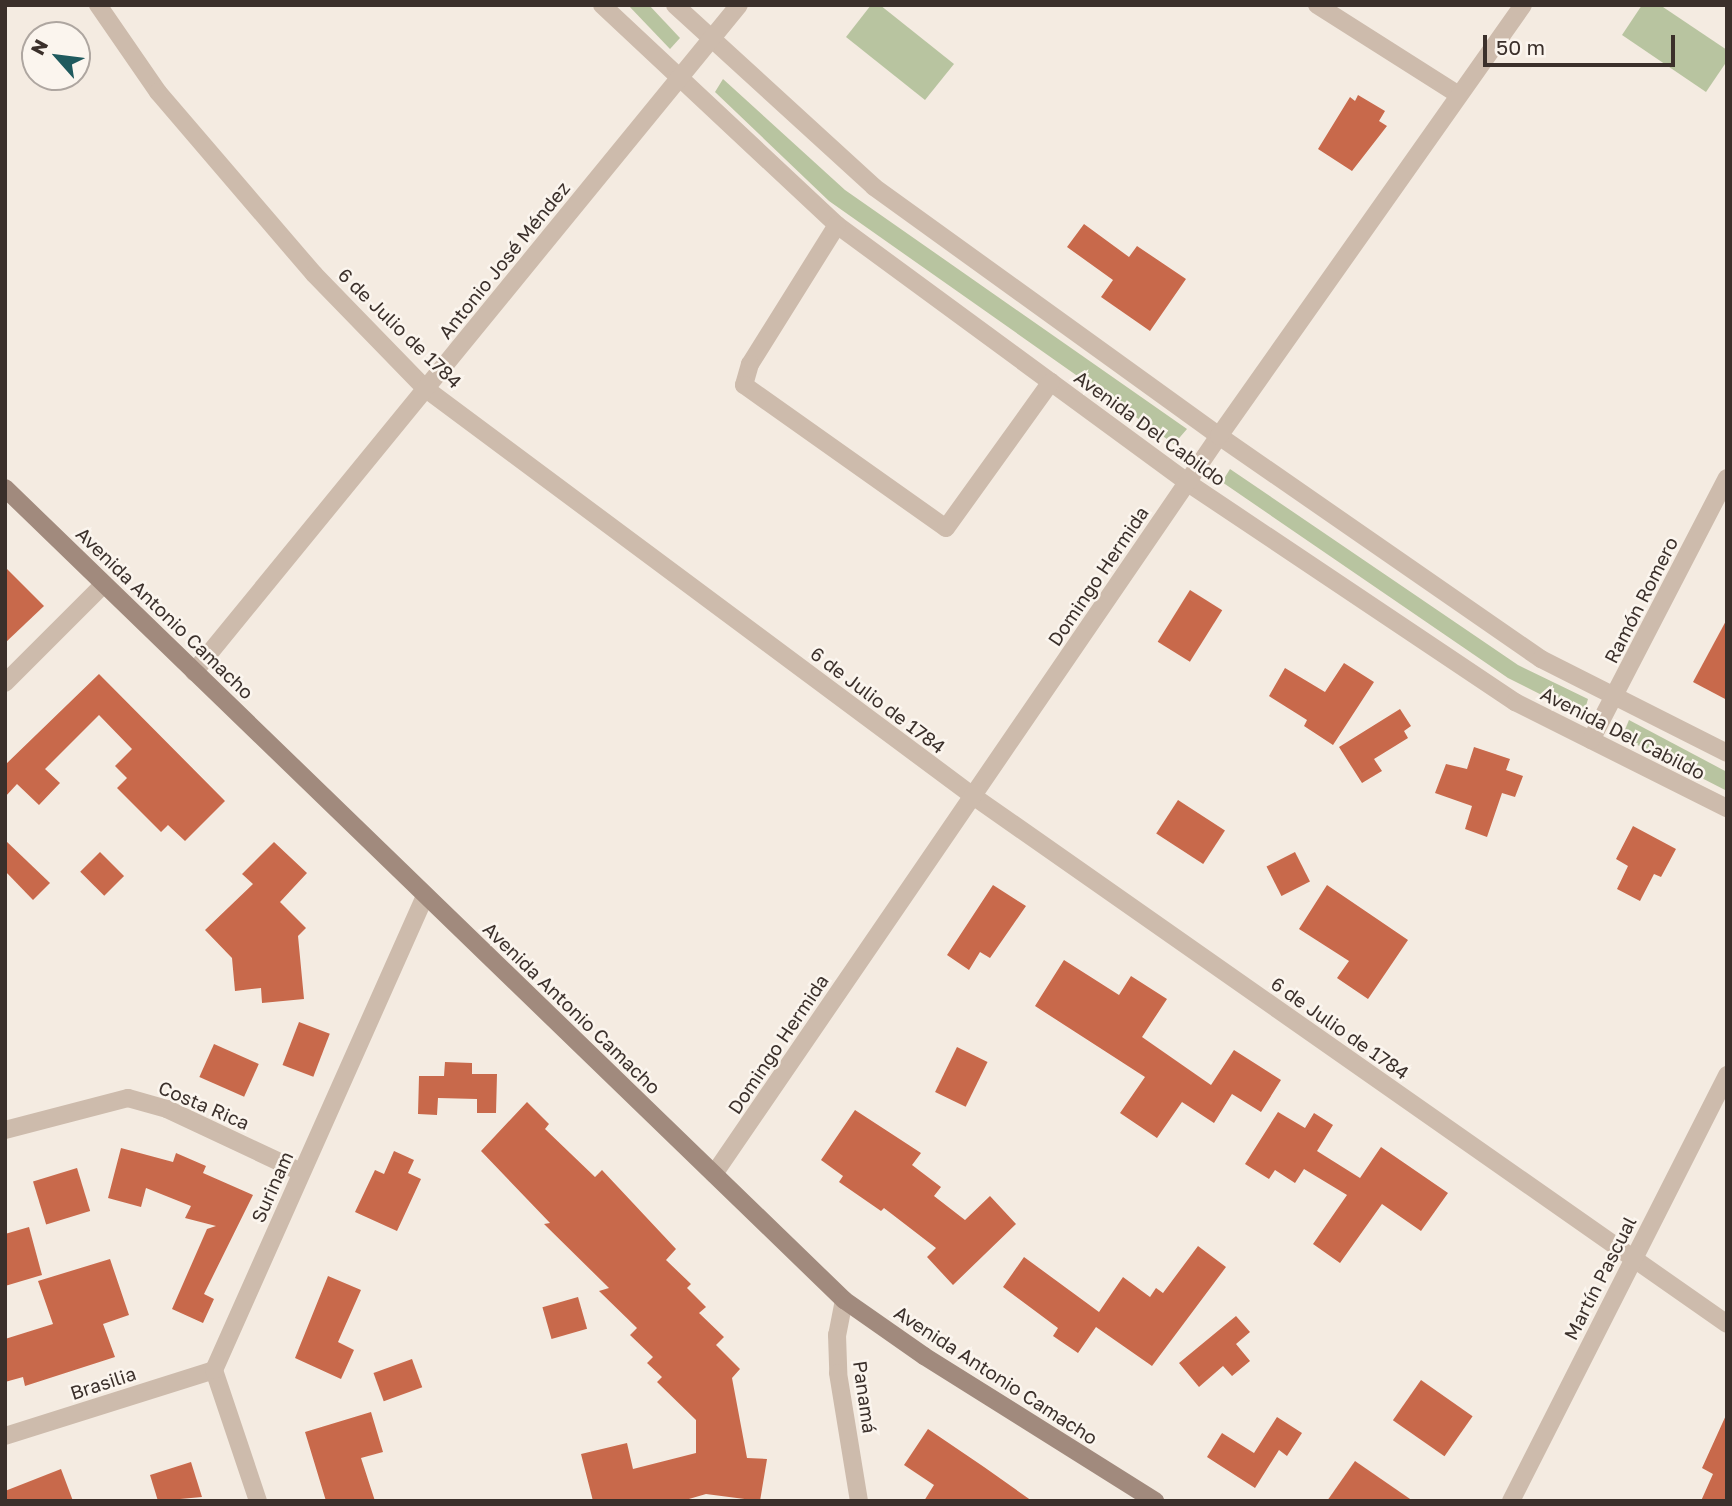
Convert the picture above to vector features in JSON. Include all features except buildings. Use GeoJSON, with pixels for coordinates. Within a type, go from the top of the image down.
{"type":"FeatureCollection","features":[{"type":"Feature","properties":{"kind":"street","name":"6 de Julio de 1784"},"geometry":{"type":"LineString","coordinates":[[98,5],[158,92],[305,264],[426,388],[973,796],[1727,1324]]}},
{"type":"Feature","properties":{"kind":"street","name":"Avenida Del Cabildo"},"geometry":{"type":"LineString","coordinates":[[602,5],[678,80],[836,225],[1188,482],[1515,702],[1727,808]]}},
{"type":"Feature","properties":{"kind":"street","name":"Avenida Del Cabildo"},"geometry":{"type":"LineString","coordinates":[[675,5],[710,42],[874,187],[1219,436],[1541,659],[1727,753]]}},
{"type":"Feature","properties":{"kind":"street","name":"Antonio José Méndez"},"geometry":{"type":"LineString","coordinates":[[194,671],[740,5]]}},
{"type":"Feature","properties":{"kind":"street"},"geometry":{"type":"LineString","coordinates":[[1317,5],[1459,95]]}},
{"type":"Feature","properties":{"kind":"street","name":"Domingo Hermida"},"geometry":{"type":"LineString","coordinates":[[714,1174],[1219,436],[1523,5]]}},
{"type":"Feature","properties":{"kind":"street"},"geometry":{"type":"LineString","coordinates":[[836,225],[750,364],[744,385],[946,528],[1051,382]]}},
{"type":"Feature","properties":{"kind":"street","name":"Ramón Romero"},"geometry":{"type":"LineString","coordinates":[[1591,740],[1727,478]]}},
{"type":"Feature","properties":{"kind":"street","name":"Avenida Antonio Camacho"},"geometry":{"type":"LineString","coordinates":[[5,488],[844,1300],[923,1356],[1155,1501]]}},
{"type":"Feature","properties":{"kind":"street"},"geometry":{"type":"LineString","coordinates":[[5,684],[104,584]]}},
{"type":"Feature","properties":{"kind":"street","name":"Surinam"},"geometry":{"type":"LineString","coordinates":[[214,1370],[425,896]]}},
{"type":"Feature","properties":{"kind":"street","name":"Martín Pascual"},"geometry":{"type":"LineString","coordinates":[[1511,1501],[1727,1075]]}},
{"type":"Feature","properties":{"kind":"street","name":"Costa Rica"},"geometry":{"type":"LineString","coordinates":[[5,1130],[128,1098],[167,1109],[301,1172]]}},
{"type":"Feature","properties":{"kind":"street","name":"Panamá"},"geometry":{"type":"LineString","coordinates":[[844,1300],[837,1335],[838,1373],[859,1501]]}},
{"type":"Feature","properties":{"kind":"street"},"geometry":{"type":"LineString","coordinates":[[214,1370],[258,1501]]}},
{"type":"Feature","properties":{"kind":"street","name":"Brasilia"},"geometry":{"type":"LineString","coordinates":[[5,1436],[214,1370]]}},
{"type":"Feature","properties":{"kind":"green space"},"geometry":{"type":"Polygon","coordinates":[[[628,5],[649,5],[680,38],[670,49],[628,5]]]}},
{"type":"Feature","properties":{"kind":"green space"},"geometry":{"type":"Polygon","coordinates":[[[871,5],[880,5],[954,64],[925,100],[846,37],[871,5]]]}},
{"type":"Feature","properties":{"kind":"green space"},"geometry":{"type":"Polygon","coordinates":[[[1642,5],[1660,5],[1727,50],[1727,61],[1706,92],[1622,35],[1642,5]]]}},
{"type":"Feature","properties":{"kind":"green space"},"geometry":{"type":"Polygon","coordinates":[[[723,79],[845,190],[1187,429],[1174,444],[829,201],[715,92],[723,79]]]}},
{"type":"Feature","properties":{"kind":"green space"},"geometry":{"type":"Polygon","coordinates":[[[1230,469],[1518,665],[1588,699],[1583,716],[1508,678],[1222,482],[1230,469]]]}},
{"type":"Feature","properties":{"kind":"green space"},"geometry":{"type":"Polygon","coordinates":[[[1629,720],[1727,772],[1727,791],[1622,737],[1629,720]]]}}]}
